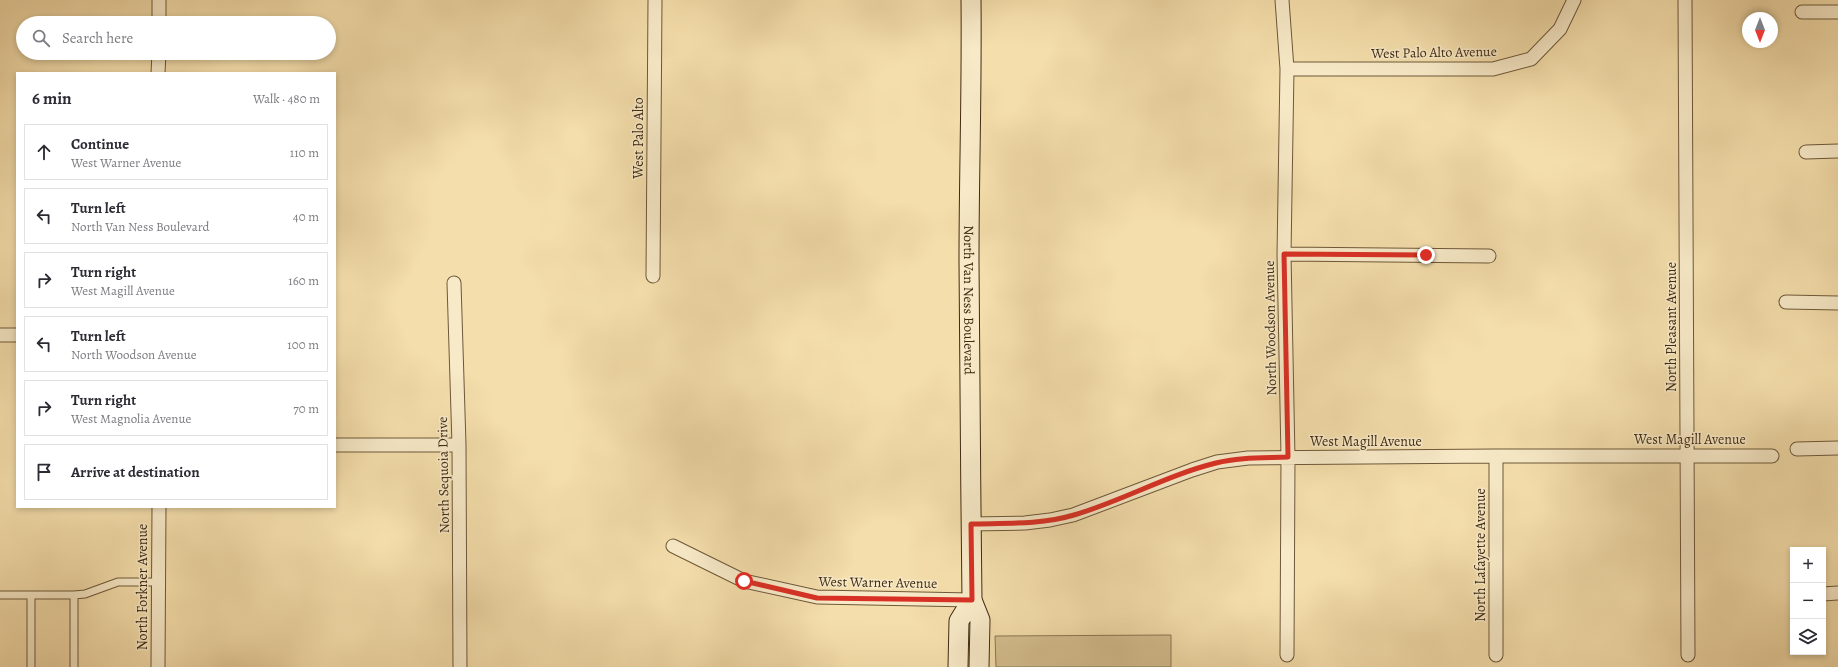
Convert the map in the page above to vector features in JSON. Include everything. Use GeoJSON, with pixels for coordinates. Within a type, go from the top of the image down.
{"type":"FeatureCollection","features":[{"type":"Feature","properties":{"kind":"street"},"geometry":{"type":"LineString","coordinates":[[159,0],[159,16]]}},
{"type":"Feature","properties":{"kind":"street","name":"West Palo Alto"},"geometry":{"type":"LineString","coordinates":[[653,276],[655,0]]}},
{"type":"Feature","properties":{"kind":"street","name":"North Van Ness Boulevard"},"geometry":{"type":"LineString","coordinates":[[971,0],[972,96],[969,261],[971,524],[972,600],[980,620],[979,667]]}},
{"type":"Feature","properties":{"kind":"street","name":"North Woodson Avenue"},"geometry":{"type":"LineString","coordinates":[[1282,0],[1287,69],[1284,254],[1288,457],[1287,655]]}},
{"type":"Feature","properties":{"kind":"street","name":"West Palo Alto Avenue"},"geometry":{"type":"LineString","coordinates":[[1287,69],[1493,69],[1531,59],[1560,29],[1574,0]]}},
{"type":"Feature","properties":{"kind":"street","name":"North Pleasant Avenue"},"geometry":{"type":"LineString","coordinates":[[1685,0],[1688,655]]}},
{"type":"Feature","properties":{"kind":"street"},"geometry":{"type":"LineString","coordinates":[[1802,12],[1838,12]]}},
{"type":"Feature","properties":{"kind":"street"},"geometry":{"type":"LineString","coordinates":[[158,60],[158,72]]}},
{"type":"Feature","properties":{"kind":"street"},"geometry":{"type":"LineString","coordinates":[[1806,152],[1838,151]]}},
{"type":"Feature","properties":{"kind":"street"},"geometry":{"type":"LineString","coordinates":[[1284,254],[1488,256]]}},
{"type":"Feature","properties":{"kind":"street","name":"North Sequoia Drive"},"geometry":{"type":"LineString","coordinates":[[454,283],[460,445],[460,667]]}},
{"type":"Feature","properties":{"kind":"street"},"geometry":{"type":"LineString","coordinates":[[1786,302],[1838,303]]}},
{"type":"Feature","properties":{"kind":"street"},"geometry":{"type":"LineString","coordinates":[[0,335],[16,335]]}},
{"type":"Feature","properties":{"kind":"street"},"geometry":{"type":"LineString","coordinates":[[336,445],[460,445]]}},
{"type":"Feature","properties":{"kind":"street"},"geometry":{"type":"LineString","coordinates":[[1797,449],[1838,448]]}},
{"type":"Feature","properties":{"kind":"street","name":"West Magill Avenue"},"geometry":{"type":"LineString","coordinates":[[971,524],[1024,523],[1050,520],[1073,515],[1101,506],[1192,470],[1217,462],[1248,458],[1688,455],[1772,456]]}},
{"type":"Feature","properties":{"kind":"street","name":"North Lafayette Avenue"},"geometry":{"type":"LineString","coordinates":[[1496,456],[1496,655]]}},
{"type":"Feature","properties":{"kind":"street","name":"North Forkner Avenue"},"geometry":{"type":"LineString","coordinates":[[158,667],[157,582],[159,508]]}},
{"type":"Feature","properties":{"kind":"street","name":"West Warner Avenue"},"geometry":{"type":"LineString","coordinates":[[673,546],[744,581],[817,598],[972,600]]}},
{"type":"Feature","properties":{"kind":"street"},"geometry":{"type":"LineString","coordinates":[[1826,594],[1838,593]]}},
{"type":"Feature","properties":{"kind":"street"},"geometry":{"type":"LineString","coordinates":[[958,667],[958,620],[972,600]]}},
{"type":"Feature","properties":{"kind":"lane"},"geometry":{"type":"LineString","coordinates":[[0,595],[74,595],[85,594],[118,582],[157,582]]}},
{"type":"Feature","properties":{"kind":"lane"},"geometry":{"type":"LineString","coordinates":[[31,595],[31,667]]}},
{"type":"Feature","properties":{"kind":"lane"},"geometry":{"type":"LineString","coordinates":[[74,595],[74,667]]}},
{"type":"Feature","properties":{"kind":"shaded area"},"geometry":{"type":"Polygon","coordinates":[[[1171,635],[1171,667],[996,667],[995,636],[1171,635]]]}},
{"type":"Feature","properties":{"kind":"route"},"geometry":{"type":"LineString","coordinates":[[744,581],[817,598],[972,600],[971,524],[1024,523],[1050,520],[1073,515],[1101,506],[1192,470],[1217,462],[1248,458],[1288,457],[1284,254],[1426,255]]}}]}
